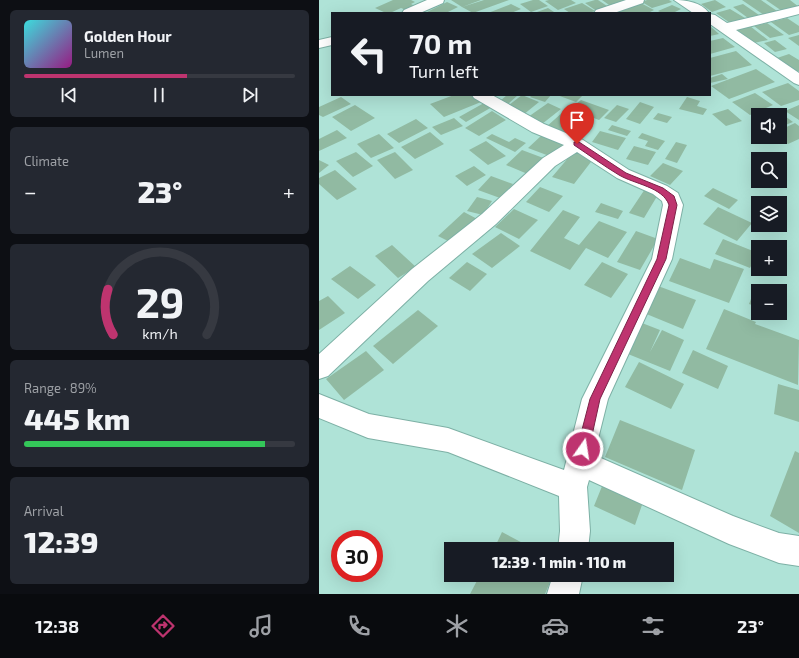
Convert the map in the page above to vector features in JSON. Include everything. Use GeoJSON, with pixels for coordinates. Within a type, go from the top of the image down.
{"type":"FeatureCollection","features":[{"type":"Feature","properties":{"kind":"street"},"geometry":{"type":"LineString","coordinates":[[411,12],[438,0]]}},
{"type":"Feature","properties":{"kind":"street"},"geometry":{"type":"LineString","coordinates":[[604,12],[638,0]]}},
{"type":"Feature","properties":{"kind":"street"},"geometry":{"type":"LineString","coordinates":[[679,0],[700,12]]}},
{"type":"Feature","properties":{"kind":"street"},"geometry":{"type":"LineString","coordinates":[[725,28],[799,10]]}},
{"type":"Feature","properties":{"kind":"street"},"geometry":{"type":"LineString","coordinates":[[711,19],[799,80]]}},
{"type":"Feature","properties":{"kind":"street"},"geometry":{"type":"LineString","coordinates":[[482,96],[538,128],[577,144],[623,174],[660,190],[671,198],[673,205],[662,259],[595,399],[576,474],[574,542]]}},
{"type":"Feature","properties":{"kind":"street"},"geometry":{"type":"LineString","coordinates":[[319,369],[420,275],[489,219],[549,162],[577,144]]}},
{"type":"Feature","properties":{"kind":"street"},"geometry":{"type":"LineString","coordinates":[[319,406],[368,426],[448,440],[576,474],[779,548],[799,551]]}},
{"type":"Feature","properties":{"kind":"street"},"geometry":{"type":"LineString","coordinates":[[563,594],[566,582]]}},
{"type":"Feature","properties":{"kind":"building"},"geometry":{"type":"Polygon","coordinates":[[[393,0],[411,0],[415,2],[411,4],[415,6],[406,10],[401,8],[392,12],[384,12],[375,8],[393,0]]]}},
{"type":"Feature","properties":{"kind":"building"},"geometry":{"type":"Polygon","coordinates":[[[451,0],[481,0],[462,7],[451,0]]]}},
{"type":"Feature","properties":{"kind":"building"},"geometry":{"type":"Polygon","coordinates":[[[484,0],[509,0],[476,12],[471,12],[462,7],[484,0]]]}},
{"type":"Feature","properties":{"kind":"building"},"geometry":{"type":"Polygon","coordinates":[[[533,0],[539,0],[548,6],[531,12],[520,4],[533,0]]]}},
{"type":"Feature","properties":{"kind":"building"},"geometry":{"type":"Polygon","coordinates":[[[571,0],[576,3],[558,10],[545,1],[571,0]]]}},
{"type":"Feature","properties":{"kind":"building"},"geometry":{"type":"Polygon","coordinates":[[[598,0],[610,8],[598,12],[585,3],[598,0]]]}},
{"type":"Feature","properties":{"kind":"building"},"geometry":{"type":"Polygon","coordinates":[[[602,0],[632,0],[612,7],[602,0]]]}},
{"type":"Feature","properties":{"kind":"building"},"geometry":{"type":"Polygon","coordinates":[[[647,0],[669,0],[672,2],[652,8],[642,2],[647,0]]]}},
{"type":"Feature","properties":{"kind":"building"},"geometry":{"type":"Polygon","coordinates":[[[715,0],[726,7],[712,12],[701,4],[715,0]]]}},
{"type":"Feature","properties":{"kind":"building"},"geometry":{"type":"Polygon","coordinates":[[[742,0],[761,0],[777,11],[764,15],[742,0]]]}},
{"type":"Feature","properties":{"kind":"building"},"geometry":{"type":"Polygon","coordinates":[[[766,0],[790,0],[799,7],[782,11],[766,0]]]}},
{"type":"Feature","properties":{"kind":"building"},"geometry":{"type":"Polygon","coordinates":[[[447,2],[458,7],[448,12],[427,12],[447,2]]]}},
{"type":"Feature","properties":{"kind":"building"},"geometry":{"type":"Polygon","coordinates":[[[639,2],[654,10],[650,12],[616,12],[639,2]]]}},
{"type":"Feature","properties":{"kind":"building"},"geometry":{"type":"Polygon","coordinates":[[[582,3],[595,11],[568,12],[564,9],[582,3]]]}},
{"type":"Feature","properties":{"kind":"building"},"geometry":{"type":"Polygon","coordinates":[[[511,4],[521,9],[514,12],[491,12],[511,4]]]}},
{"type":"Feature","properties":{"kind":"building"},"geometry":{"type":"Polygon","coordinates":[[[743,4],[759,15],[748,18],[733,7],[743,4]]]}},
{"type":"Feature","properties":{"kind":"building"},"geometry":{"type":"Polygon","coordinates":[[[672,5],[681,9],[675,12],[658,11],[672,5]]]}},
{"type":"Feature","properties":{"kind":"building"},"geometry":{"type":"Polygon","coordinates":[[[548,8],[554,12],[537,12],[548,8]]]}},
{"type":"Feature","properties":{"kind":"building"},"geometry":{"type":"Polygon","coordinates":[[[730,9],[745,18],[730,23],[716,13],[730,9]]]}},
{"type":"Feature","properties":{"kind":"building"},"geometry":{"type":"Polygon","coordinates":[[[787,18],[799,26],[799,32],[789,35],[771,22],[787,18]]]}},
{"type":"Feature","properties":{"kind":"building"},"geometry":{"type":"Polygon","coordinates":[[[767,23],[784,35],[770,38],[754,26],[767,23]]]}},
{"type":"Feature","properties":{"kind":"building"},"geometry":{"type":"Polygon","coordinates":[[[750,26],[768,40],[754,43],[736,29],[750,26]]]}},
{"type":"Feature","properties":{"kind":"building"},"geometry":{"type":"Polygon","coordinates":[[[711,27],[719,34],[711,36],[711,27]]]}},
{"type":"Feature","properties":{"kind":"building"},"geometry":{"type":"Polygon","coordinates":[[[799,35],[799,46],[788,38],[799,35]]]}},
{"type":"Feature","properties":{"kind":"building"},"geometry":{"type":"Polygon","coordinates":[[[723,38],[735,47],[711,54],[711,41],[723,38]]]}},
{"type":"Feature","properties":{"kind":"building"},"geometry":{"type":"Polygon","coordinates":[[[775,40],[787,49],[775,52],[764,43],[775,40]]]}},
{"type":"Feature","properties":{"kind":"building"},"geometry":{"type":"Polygon","coordinates":[[[736,51],[752,65],[711,76],[711,58],[736,51]]]}},
{"type":"Feature","properties":{"kind":"building"},"geometry":{"type":"Polygon","coordinates":[[[789,54],[799,60],[799,71],[794,73],[774,59],[789,54]]]}},
{"type":"Feature","properties":{"kind":"building"},"geometry":{"type":"Polygon","coordinates":[[[756,69],[775,82],[729,99],[711,86],[756,69]]]}},
{"type":"Feature","properties":{"kind":"building"},"geometry":{"type":"Polygon","coordinates":[[[722,74],[728,79],[711,83],[711,78],[722,74]]]}},
{"type":"Feature","properties":{"kind":"building"},"geometry":{"type":"Polygon","coordinates":[[[788,83],[799,91],[799,100],[781,106],[762,92],[788,83]]]}},
{"type":"Feature","properties":{"kind":"building"},"geometry":{"type":"Polygon","coordinates":[[[755,93],[773,105],[766,108],[751,108],[750,115],[732,102],[755,93]]]}},
{"type":"Feature","properties":{"kind":"building"},"geometry":{"type":"Polygon","coordinates":[[[451,96],[474,96],[481,102],[444,117],[430,104],[451,96]]]}},
{"type":"Feature","properties":{"kind":"building"},"geometry":{"type":"Polygon","coordinates":[[[506,96],[517,96],[507,105],[499,102],[506,96]]]}},
{"type":"Feature","properties":{"kind":"building"},"geometry":{"type":"Polygon","coordinates":[[[521,96],[539,102],[523,115],[505,108],[521,96]]]}},
{"type":"Feature","properties":{"kind":"building"},"geometry":{"type":"Polygon","coordinates":[[[531,96],[550,96],[545,102],[530,97],[531,96]]]}},
{"type":"Feature","properties":{"kind":"building"},"geometry":{"type":"Polygon","coordinates":[[[560,96],[582,96],[576,102],[560,96]]]}},
{"type":"Feature","properties":{"kind":"building"},"geometry":{"type":"Polygon","coordinates":[[[341,97],[351,104],[323,117],[319,115],[319,107],[341,97]]]}},
{"type":"Feature","properties":{"kind":"building"},"geometry":{"type":"Polygon","coordinates":[[[687,97],[700,101],[697,106],[707,109],[703,115],[679,109],[687,97]]]}},
{"type":"Feature","properties":{"kind":"building"},"geometry":{"type":"Polygon","coordinates":[[[581,100],[609,110],[599,120],[570,109],[581,100]]]}},
{"type":"Feature","properties":{"kind":"building"},"geometry":{"type":"Polygon","coordinates":[[[640,102],[654,107],[640,124],[626,119],[640,102]]]}},
{"type":"Feature","properties":{"kind":"building"},"geometry":{"type":"Polygon","coordinates":[[[484,103],[492,107],[466,122],[459,117],[484,103]]]}},
{"type":"Feature","properties":{"kind":"building"},"geometry":{"type":"Polygon","coordinates":[[[548,103],[561,109],[542,124],[528,117],[548,103]]]}},
{"type":"Feature","properties":{"kind":"building"},"geometry":{"type":"Polygon","coordinates":[[[355,105],[375,118],[351,131],[332,117],[355,105]]]}},
{"type":"Feature","properties":{"kind":"building"},"geometry":{"type":"Polygon","coordinates":[[[617,105],[629,109],[616,122],[604,118],[617,105]]]}},
{"type":"Feature","properties":{"kind":"building"},"geometry":{"type":"Polygon","coordinates":[[[799,105],[799,120],[787,112],[787,110],[799,105]]]}},
{"type":"Feature","properties":{"kind":"building"},"geometry":{"type":"Polygon","coordinates":[[[728,109],[742,121],[726,126],[712,114],[728,109]]]}},
{"type":"Feature","properties":{"kind":"building"},"geometry":{"type":"Polygon","coordinates":[[[492,111],[506,120],[479,136],[465,128],[492,111]]]}},
{"type":"Feature","properties":{"kind":"building"},"geometry":{"type":"Polygon","coordinates":[[[564,111],[581,118],[564,135],[545,128],[564,111]]]}},
{"type":"Feature","properties":{"kind":"building"},"geometry":{"type":"Polygon","coordinates":[[[658,113],[672,117],[667,123],[653,119],[658,113]]]}},
{"type":"Feature","properties":{"kind":"building"},"geometry":{"type":"Polygon","coordinates":[[[454,118],[463,126],[441,135],[432,127],[454,118]]]}},
{"type":"Feature","properties":{"kind":"building"},"geometry":{"type":"Polygon","coordinates":[[[787,118],[793,122],[787,124],[787,118]]]}},
{"type":"Feature","properties":{"kind":"building"},"geometry":{"type":"Polygon","coordinates":[[[416,119],[428,128],[399,143],[387,134],[416,119]]]}},
{"type":"Feature","properties":{"kind":"building"},"geometry":{"type":"Polygon","coordinates":[[[795,123],[799,126],[799,139],[788,144],[787,143],[787,127],[795,123]]]}},
{"type":"Feature","properties":{"kind":"building"},"geometry":{"type":"Polygon","coordinates":[[[612,125],[631,131],[627,136],[608,130],[612,125]]]}},
{"type":"Feature","properties":{"kind":"building"},"geometry":{"type":"Polygon","coordinates":[[[337,130],[347,138],[319,151],[319,139],[337,130]]]}},
{"type":"Feature","properties":{"kind":"building"},"geometry":{"type":"Polygon","coordinates":[[[600,131],[626,138],[618,150],[592,142],[600,131]]]}},
{"type":"Feature","properties":{"kind":"building"},"geometry":{"type":"Polygon","coordinates":[[[430,132],[444,144],[415,159],[401,147],[430,132]]]}},
{"type":"Feature","properties":{"kind":"building"},"geometry":{"type":"Polygon","coordinates":[[[642,133],[665,141],[658,150],[645,146],[648,141],[638,138],[642,133]]]}},
{"type":"Feature","properties":{"kind":"building"},"geometry":{"type":"Polygon","coordinates":[[[379,134],[394,148],[371,158],[357,144],[379,134]]]}},
{"type":"Feature","properties":{"kind":"building"},"geometry":{"type":"Polygon","coordinates":[[[492,134],[509,142],[515,138],[526,143],[515,152],[486,138],[492,134]]]}},
{"type":"Feature","properties":{"kind":"building"},"geometry":{"type":"Polygon","coordinates":[[[542,135],[566,144],[552,157],[528,148],[542,135]]]}},
{"type":"Feature","properties":{"kind":"building"},"geometry":{"type":"Polygon","coordinates":[[[486,141],[506,156],[488,165],[469,150],[486,141]]]}},
{"type":"Feature","properties":{"kind":"building"},"geometry":{"type":"Polygon","coordinates":[[[676,142],[687,145],[677,163],[665,159],[676,142]]]}},
{"type":"Feature","properties":{"kind":"building"},"geometry":{"type":"Polygon","coordinates":[[[634,146],[656,152],[648,165],[626,159],[634,146]]]}},
{"type":"Feature","properties":{"kind":"building"},"geometry":{"type":"Polygon","coordinates":[[[522,150],[546,159],[530,175],[506,165],[522,150]]]}},
{"type":"Feature","properties":{"kind":"building"},"geometry":{"type":"Polygon","coordinates":[[[574,151],[594,158],[574,184],[552,177],[574,151]]]}},
{"type":"Feature","properties":{"kind":"building"},"geometry":{"type":"Polygon","coordinates":[[[356,152],[373,166],[353,177],[336,161],[356,152]]]}},
{"type":"Feature","properties":{"kind":"building"},"geometry":{"type":"Polygon","coordinates":[[[395,152],[413,170],[395,179],[377,160],[395,152]]]}},
{"type":"Feature","properties":{"kind":"building"},"geometry":{"type":"Polygon","coordinates":[[[319,160],[329,165],[319,173],[319,160]]]}},
{"type":"Feature","properties":{"kind":"building"},"geometry":{"type":"Polygon","coordinates":[[[663,163],[683,171],[670,185],[650,176],[663,163]]]}},
{"type":"Feature","properties":{"kind":"building"},"geometry":{"type":"Polygon","coordinates":[[[474,166],[486,175],[467,186],[455,176],[474,166]]]}},
{"type":"Feature","properties":{"kind":"building"},"geometry":{"type":"Polygon","coordinates":[[[335,170],[357,189],[337,200],[319,184],[319,178],[335,170]]]}},
{"type":"Feature","properties":{"kind":"building"},"geometry":{"type":"Polygon","coordinates":[[[491,176],[513,184],[500,198],[478,190],[491,176]]]}},
{"type":"Feature","properties":{"kind":"building"},"geometry":{"type":"Polygon","coordinates":[[[540,187],[563,196],[549,212],[526,202],[540,187]]]}},
{"type":"Feature","properties":{"kind":"building"},"geometry":{"type":"Polygon","coordinates":[[[713,188],[738,200],[729,209],[704,196],[713,188]]]}},
{"type":"Feature","properties":{"kind":"building"},"geometry":{"type":"Polygon","coordinates":[[[645,189],[659,193],[644,218],[629,213],[645,189]]]}},
{"type":"Feature","properties":{"kind":"building"},"geometry":{"type":"Polygon","coordinates":[[[477,197],[492,201],[483,215],[467,211],[477,197]]]}},
{"type":"Feature","properties":{"kind":"building"},"geometry":{"type":"Polygon","coordinates":[[[601,203],[623,211],[618,219],[595,212],[601,203]]]}},
{"type":"Feature","properties":{"kind":"building"},"geometry":{"type":"Polygon","coordinates":[[[718,207],[751,223],[737,241],[703,224],[718,207]]]}},
{"type":"Feature","properties":{"kind":"building"},"geometry":{"type":"Polygon","coordinates":[[[514,209],[538,220],[519,239],[495,227],[514,209]]]}},
{"type":"Feature","properties":{"kind":"building"},"geometry":{"type":"Polygon","coordinates":[[[563,210],[580,217],[564,238],[579,245],[599,221],[627,232],[608,258],[586,248],[570,270],[530,251],[563,210]]]}},
{"type":"Feature","properties":{"kind":"building"},"geometry":{"type":"Polygon","coordinates":[[[464,212],[481,221],[456,245],[438,236],[464,212]]]}},
{"type":"Feature","properties":{"kind":"building"},"geometry":{"type":"Polygon","coordinates":[[[636,231],[658,239],[640,270],[617,262],[636,231]]]}},
{"type":"Feature","properties":{"kind":"building"},"geometry":{"type":"Polygon","coordinates":[[[501,233],[520,246],[492,268],[472,254],[501,233]]]}},
{"type":"Feature","properties":{"kind":"building"},"geometry":{"type":"Polygon","coordinates":[[[723,239],[751,250],[751,266],[750,268],[715,254],[723,239]]]}},
{"type":"Feature","properties":{"kind":"building"},"geometry":{"type":"Polygon","coordinates":[[[392,245],[416,267],[398,278],[375,256],[392,245]]]}},
{"type":"Feature","properties":{"kind":"building"},"geometry":{"type":"Polygon","coordinates":[[[680,258],[710,269],[714,259],[744,269],[729,303],[669,281],[680,258]]]}},
{"type":"Feature","properties":{"kind":"building"},"geometry":{"type":"Polygon","coordinates":[[[467,262],[487,274],[470,291],[449,278],[467,262]]]}},
{"type":"Feature","properties":{"kind":"building"},"geometry":{"type":"Polygon","coordinates":[[[602,262],[628,274],[611,298],[584,285],[602,262]]]}},
{"type":"Feature","properties":{"kind":"building"},"geometry":{"type":"Polygon","coordinates":[[[350,266],[376,285],[358,299],[331,279],[350,266]]]}},
{"type":"Feature","properties":{"kind":"building"},"geometry":{"type":"Polygon","coordinates":[[[658,286],[696,300],[683,329],[644,313],[658,286]]]}},
{"type":"Feature","properties":{"kind":"building"},"geometry":{"type":"Polygon","coordinates":[[[328,296],[345,313],[319,330],[319,301],[328,296]]]}},
{"type":"Feature","properties":{"kind":"building"},"geometry":{"type":"Polygon","coordinates":[[[724,309],[756,322],[755,324],[799,340],[798,385],[706,349],[724,309]]]}},
{"type":"Feature","properties":{"kind":"building"},"geometry":{"type":"Polygon","coordinates":[[[418,310],[438,326],[393,364],[373,346],[418,310]]]}},
{"type":"Feature","properties":{"kind":"building"},"geometry":{"type":"Polygon","coordinates":[[[642,323],[660,330],[650,352],[662,330],[684,340],[670,371],[628,354],[642,323]]]}},
{"type":"Feature","properties":{"kind":"building"},"geometry":{"type":"Polygon","coordinates":[[[693,350],[728,366],[718,389],[682,373],[693,350]]]}},
{"type":"Feature","properties":{"kind":"building"},"geometry":{"type":"Polygon","coordinates":[[[366,351],[384,370],[344,400],[326,379],[366,351]]]}},
{"type":"Feature","properties":{"kind":"building"},"geometry":{"type":"Polygon","coordinates":[[[639,362],[684,384],[671,409],[625,387],[639,362]]]}},
{"type":"Feature","properties":{"kind":"building"},"geometry":{"type":"Polygon","coordinates":[[[778,384],[799,390],[799,422],[774,414],[778,384]]]}},
{"type":"Feature","properties":{"kind":"building"},"geometry":{"type":"Polygon","coordinates":[[[620,420],[695,450],[682,490],[605,457],[620,420]]]}},
{"type":"Feature","properties":{"kind":"building"},"geometry":{"type":"Polygon","coordinates":[[[795,451],[799,453],[799,533],[770,516],[795,451]]]}},
{"type":"Feature","properties":{"kind":"building"},"geometry":{"type":"Polygon","coordinates":[[[609,469],[649,485],[635,525],[594,506],[609,469]]]}},
{"type":"Feature","properties":{"kind":"building"},"geometry":{"type":"Polygon","coordinates":[[[502,532],[521,542],[497,542],[502,532]]]}},
{"type":"Feature","properties":{"kind":"building"},"geometry":{"type":"Polygon","coordinates":[[[476,582],[550,582],[545,594],[470,594],[476,582]]]}},
{"type":"Feature","properties":{"kind":"route"},"geometry":{"type":"LineString","coordinates":[[577,144],[623,174],[660,190],[671,198],[673,205],[662,259],[595,399],[583,449]]}}]}
